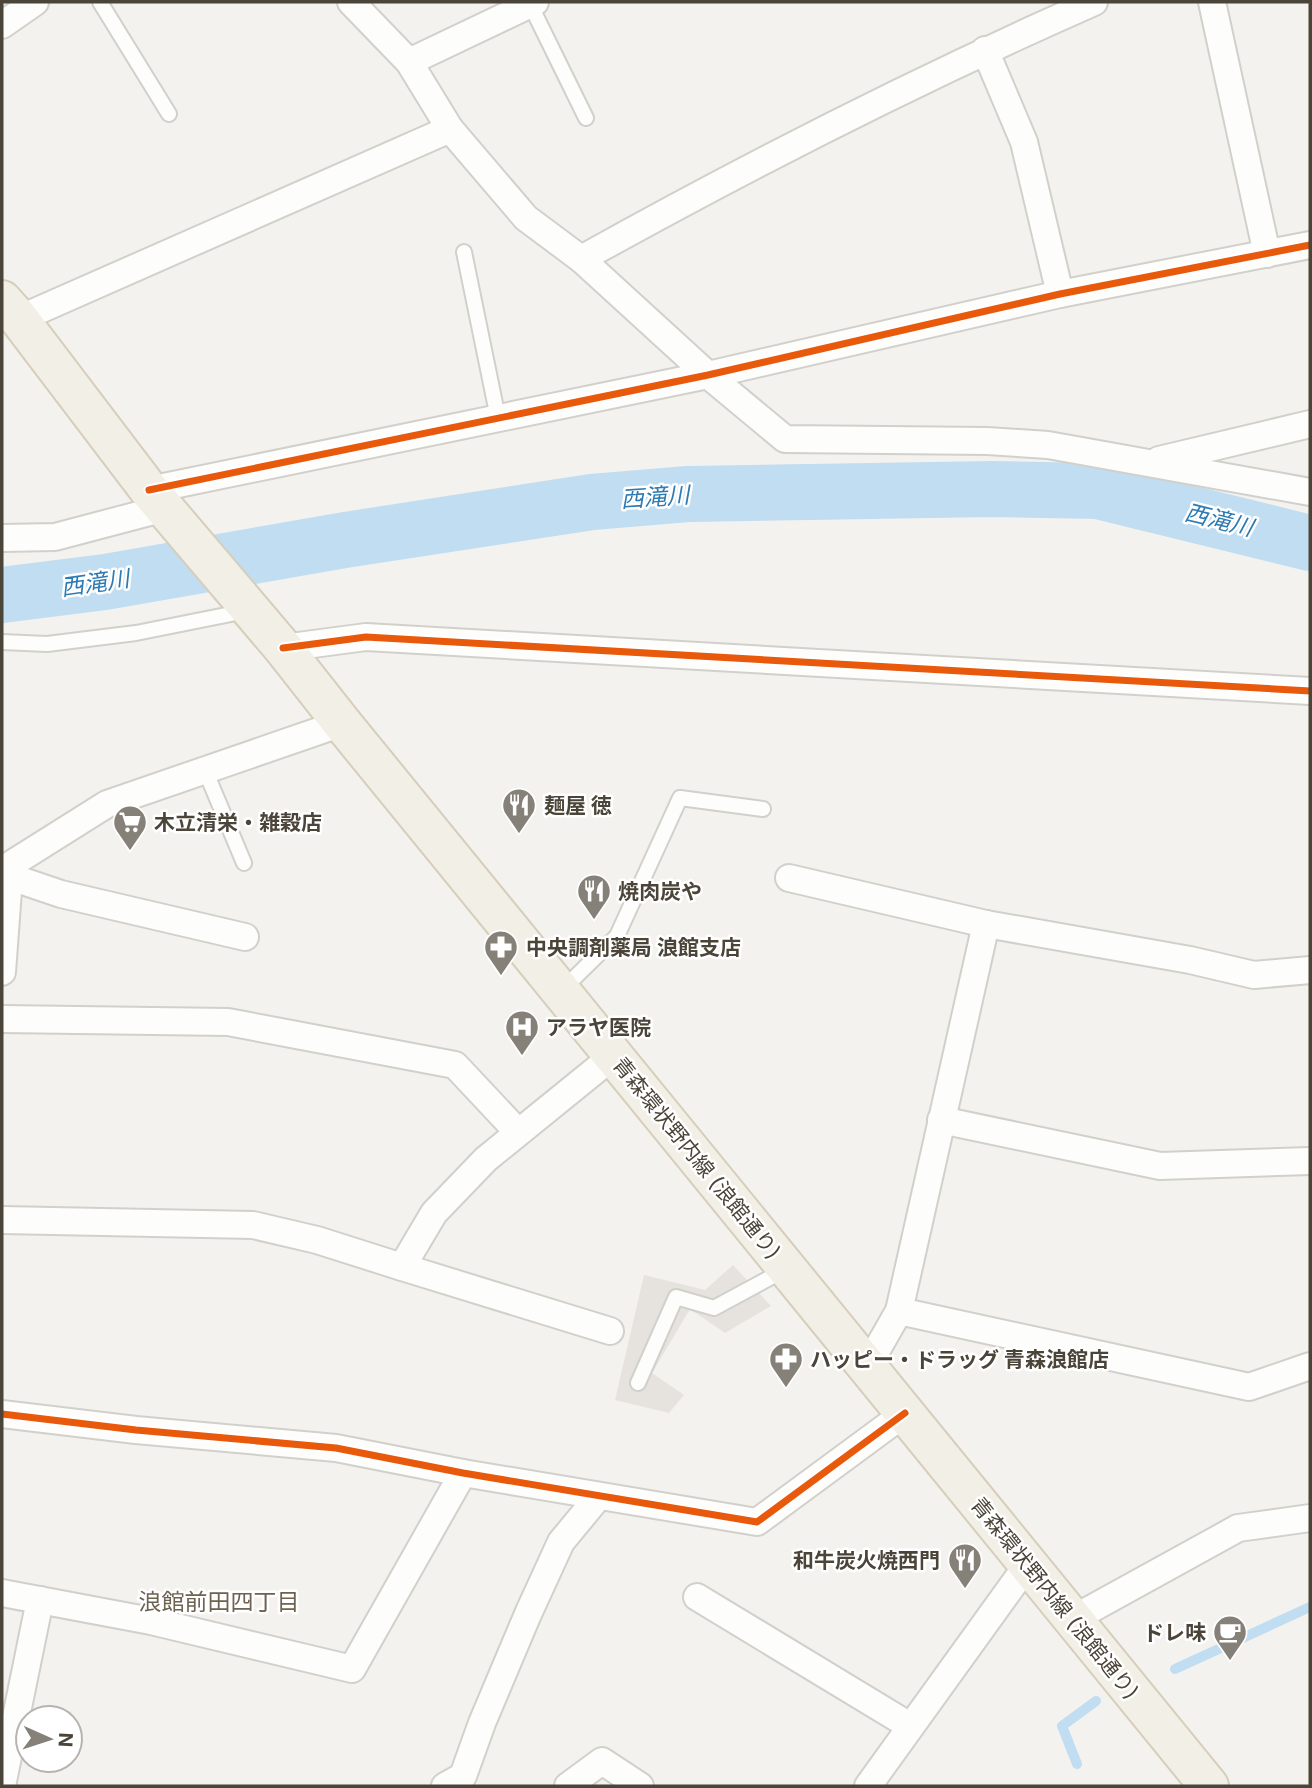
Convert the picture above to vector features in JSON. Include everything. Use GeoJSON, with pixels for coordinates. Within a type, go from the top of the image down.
{"type":"FeatureCollection","features":[{"type":"Feature","properties":{"kind":"main road","name":"青森環状野内線 (浪館通り)"},"geometry":{"type":"LineString","coordinates":[[10,310],[189,539],[283,648],[1209,1786]]}},
{"type":"Feature","properties":{"kind":"street"},"geometry":{"type":"LineString","coordinates":[[2,25],[35,2]]}},
{"type":"Feature","properties":{"kind":"street"},"geometry":{"type":"LineString","coordinates":[[351,2],[409,62],[450,129],[526,218],[581,259],[708,375],[785,439],[987,440],[1048,445],[1310,492]]}},
{"type":"Feature","properties":{"kind":"street"},"geometry":{"type":"LineString","coordinates":[[581,259],[713,186],[985,50],[1094,2]]}},
{"type":"Feature","properties":{"kind":"street"},"geometry":{"type":"LineString","coordinates":[[1212,2],[1267,254]]}},
{"type":"Feature","properties":{"kind":"street"},"geometry":{"type":"LineString","coordinates":[[409,62],[532,3]]}},
{"type":"Feature","properties":{"kind":"street"},"geometry":{"type":"LineString","coordinates":[[985,50],[1024,142],[1060,293]]}},
{"type":"Feature","properties":{"kind":"street"},"geometry":{"type":"LineString","coordinates":[[10,310],[450,129]]}},
{"type":"Feature","properties":{"kind":"street"},"geometry":{"type":"LineString","coordinates":[[2,538],[55,537],[157,499],[498,418],[708,375],[1060,293],[1310,244]]}},
{"type":"Feature","properties":{"kind":"street"},"geometry":{"type":"LineString","coordinates":[[1150,462],[1310,424]]}},
{"type":"Feature","properties":{"kind":"street"},"geometry":{"type":"LineString","coordinates":[[283,648],[366,637],[1310,691]]}},
{"type":"Feature","properties":{"kind":"street"},"geometry":{"type":"LineString","coordinates":[[4,873],[107,804],[342,723]]}},
{"type":"Feature","properties":{"kind":"street"},"geometry":{"type":"LineString","coordinates":[[4,873],[61,894],[245,937]]}},
{"type":"Feature","properties":{"kind":"street"},"geometry":{"type":"LineString","coordinates":[[2,972],[4,873]]}},
{"type":"Feature","properties":{"kind":"street"},"geometry":{"type":"LineString","coordinates":[[789,878],[986,924],[1190,960],[1254,975],[1310,970]]}},
{"type":"Feature","properties":{"kind":"street"},"geometry":{"type":"LineString","coordinates":[[867,1367],[900,1311],[986,924]]}},
{"type":"Feature","properties":{"kind":"street"},"geometry":{"type":"LineString","coordinates":[[2,1019],[228,1022],[455,1065],[517,1131]]}},
{"type":"Feature","properties":{"kind":"street"},"geometry":{"type":"LineString","coordinates":[[402,1267],[434,1213],[486,1158],[613,1056]]}},
{"type":"Feature","properties":{"kind":"street"},"geometry":{"type":"LineString","coordinates":[[941,1120],[1160,1166],[1310,1161]]}},
{"type":"Feature","properties":{"kind":"street"},"geometry":{"type":"LineString","coordinates":[[2,1220],[253,1225],[317,1240],[610,1331]]}},
{"type":"Feature","properties":{"kind":"street"},"geometry":{"type":"LineString","coordinates":[[900,1311],[1249,1387],[1310,1366]]}},
{"type":"Feature","properties":{"kind":"street"},"geometry":{"type":"LineString","coordinates":[[2,1414],[135,1430],[336,1448],[463,1473],[757,1522],[905,1413]]}},
{"type":"Feature","properties":{"kind":"street"},"geometry":{"type":"LineString","coordinates":[[2,1593],[240,1641],[352,1669],[463,1473]]}},
{"type":"Feature","properties":{"kind":"street"},"geometry":{"type":"LineString","coordinates":[[445,1786],[463,1776],[482,1723],[561,1542],[600,1496]]}},
{"type":"Feature","properties":{"kind":"street"},"geometry":{"type":"LineString","coordinates":[[1073,1619],[1238,1528],[1310,1518]]}},
{"type":"Feature","properties":{"kind":"street"},"geometry":{"type":"LineString","coordinates":[[867,1786],[1028,1564]]}},
{"type":"Feature","properties":{"kind":"street"},"geometry":{"type":"LineString","coordinates":[[697,1597],[911,1726]]}},
{"type":"Feature","properties":{"kind":"street"},"geometry":{"type":"LineString","coordinates":[[2,1786],[40,1600]]}},
{"type":"Feature","properties":{"kind":"street"},"geometry":{"type":"LineString","coordinates":[[569,1786],[602,1761],[640,1786]]}},
{"type":"Feature","properties":{"kind":"lane"},"geometry":{"type":"LineString","coordinates":[[100,2],[169,114]]}},
{"type":"Feature","properties":{"kind":"lane"},"geometry":{"type":"LineString","coordinates":[[532,3],[586,118]]}},
{"type":"Feature","properties":{"kind":"lane"},"geometry":{"type":"LineString","coordinates":[[464,251],[498,418]]}},
{"type":"Feature","properties":{"kind":"lane"},"geometry":{"type":"LineString","coordinates":[[2,642],[47,644],[136,634],[245,603]]}},
{"type":"Feature","properties":{"kind":"lane"},"geometry":{"type":"LineString","coordinates":[[205,770],[244,863]]}},
{"type":"Feature","properties":{"kind":"lane"},"geometry":{"type":"LineString","coordinates":[[561,991],[617,936],[680,798],[763,809]]}},
{"type":"Feature","properties":{"kind":"lane"},"geometry":{"type":"LineString","coordinates":[[638,1383],[676,1297],[714,1308],[787,1269]]}},
{"type":"Feature","properties":{"kind":"shaded area"},"geometry":{"type":"Polygon","coordinates":[[[733,1265],[771,1306],[725,1333],[690,1309],[652,1373],[684,1395],[669,1413],[615,1400],[644,1275],[705,1290],[733,1265]]]}},
{"type":"Feature","properties":{"kind":"waterway","name":"西滝川"},"geometry":{"type":"LineString","coordinates":[[2,595],[105,582],[345,540],[592,502],[688,494],[992,489],[1098,491],[1310,543]]}},
{"type":"Feature","properties":{"kind":"waterway"},"geometry":{"type":"LineString","coordinates":[[1175,1669],[1310,1607]]}},
{"type":"Feature","properties":{"kind":"waterway"},"geometry":{"type":"LineString","coordinates":[[1077,1764],[1062,1726],[1096,1701]]}},
{"type":"Feature","properties":{"kind":"cycle path"},"geometry":{"type":"LineString","coordinates":[[149,490],[708,375],[1060,294],[1310,245]]}},
{"type":"Feature","properties":{"kind":"cycle path"},"geometry":{"type":"LineString","coordinates":[[283,648],[366,637],[1310,691]]}},
{"type":"Feature","properties":{"kind":"cycle path"},"geometry":{"type":"LineString","coordinates":[[2,1414],[136,1430],[336,1448],[463,1473],[757,1522],[905,1413]]}},
{"type":"Feature","properties":{"kind":"place","name":"麺屋 徳"},"geometry":{"type":"Point","coordinates":[519,835]}},
{"type":"Feature","properties":{"kind":"place","name":"木立清栄・雑穀店"},"geometry":{"type":"Point","coordinates":[130,852]}},
{"type":"Feature","properties":{"kind":"place","name":"焼肉炭や"},"geometry":{"type":"Point","coordinates":[594,921]}},
{"type":"Feature","properties":{"kind":"place","name":"中央調剤薬局 浪館支店"},"geometry":{"type":"Point","coordinates":[501,977]}},
{"type":"Feature","properties":{"kind":"place","name":"アラヤ医院"},"geometry":{"type":"Point","coordinates":[522,1057]}},
{"type":"Feature","properties":{"kind":"place","name":"ハッピー・ドラッグ 青森浪館店"},"geometry":{"type":"Point","coordinates":[786,1389]}},
{"type":"Feature","properties":{"kind":"place","name":"和牛炭火焼西門"},"geometry":{"type":"Point","coordinates":[965,1590]}},
{"type":"Feature","properties":{"kind":"place","name":"ドレ味"},"geometry":{"type":"Point","coordinates":[1230,1662]}},
{"type":"Feature","properties":{"kind":"district","name":"浪館前田四丁目"},"geometry":{"type":"Point","coordinates":[219,1602]}}]}
